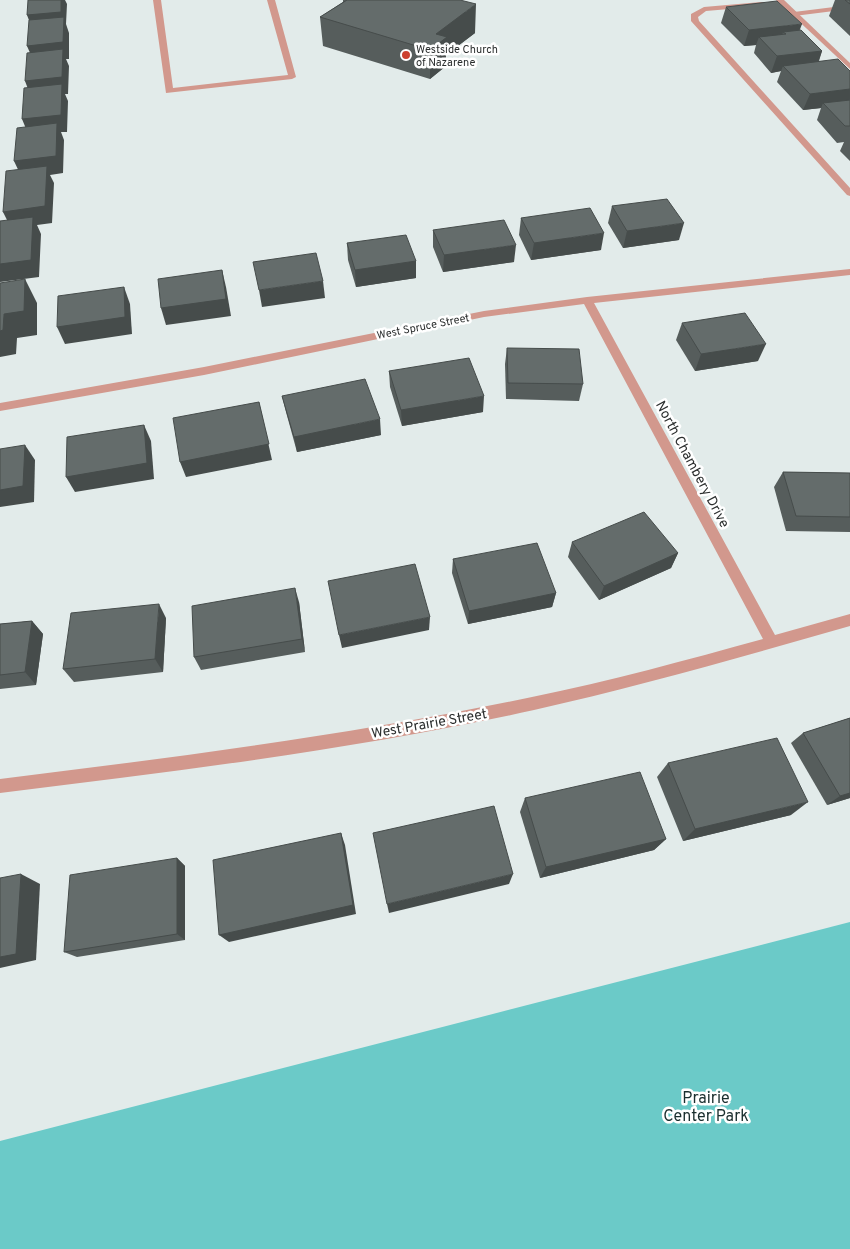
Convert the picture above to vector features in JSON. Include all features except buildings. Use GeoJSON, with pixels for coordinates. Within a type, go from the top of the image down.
{"type":"FeatureCollection","features":[{"type":"Feature","properties":{"kind":"street"},"geometry":{"type":"LineString","coordinates":[[156,0],[169,91],[292,77],[271,0]]}},
{"type":"Feature","properties":{"kind":"street"},"geometry":{"type":"LineString","coordinates":[[850,67],[794,14],[776,2],[704,9],[694,16],[695,21],[850,193]]}},
{"type":"Feature","properties":{"kind":"street"},"geometry":{"type":"LineString","coordinates":[[794,14],[850,7]]}},
{"type":"Feature","properties":{"kind":"street","name":"West Spruce Street"},"geometry":{"type":"LineString","coordinates":[[0,407],[204,371],[484,314],[587,300],[850,272]]}},
{"type":"Feature","properties":{"kind":"street","name":"North Chambery Drive"},"geometry":{"type":"LineString","coordinates":[[587,300],[772,642]]}},
{"type":"Feature","properties":{"kind":"street","name":"West Prairie Street"},"geometry":{"type":"LineString","coordinates":[[0,786],[169,766],[318,743],[488,713],[659,674],[850,620]]}},
{"type":"Feature","properties":{"kind":"green space","name":"Prairie Center Park"},"geometry":{"type":"Polygon","coordinates":[[[850,922],[850,1249],[0,1249],[0,1141],[850,922]]]}},
{"type":"Feature","properties":{"kind":"place","name":"Westside Church of Nazarene"},"geometry":{"type":"Point","coordinates":[406,55]}}]}
